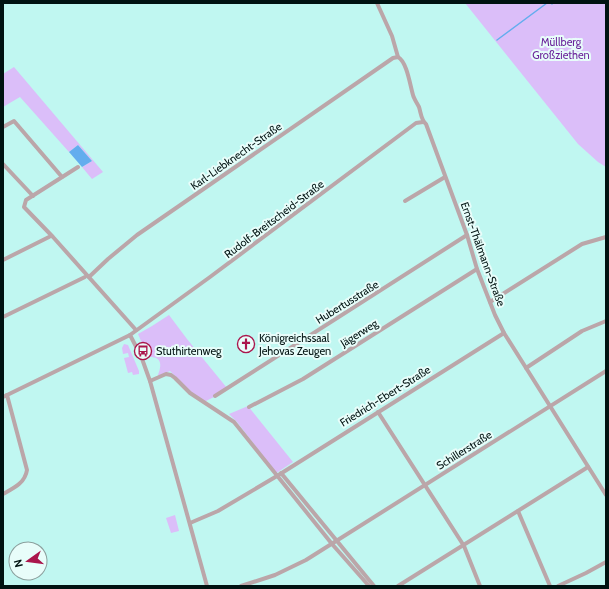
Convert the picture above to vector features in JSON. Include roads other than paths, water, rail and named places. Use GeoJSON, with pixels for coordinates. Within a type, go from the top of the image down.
{"type":"FeatureCollection","features":[{"type":"Feature","properties":{"kind":"street","name":"Ernst-Thälmann-Straße"},"geometry":{"type":"LineString","coordinates":[[377,3],[392,36],[398,57],[401,59],[413,97],[423,122],[426,124],[468,236],[477,269],[504,333],[606,495]]}},
{"type":"Feature","properties":{"kind":"street","name":"Karl-Liebknecht-Straße"},"geometry":{"type":"LineString","coordinates":[[3,317],[87,277],[137,235],[387,62],[398,57]]}},
{"type":"Feature","properties":{"kind":"street"},"geometry":{"type":"LineString","coordinates":[[3,127],[14,121],[62,177]]}},
{"type":"Feature","properties":{"kind":"street","name":"Rudolf-Breitscheid-Straße"},"geometry":{"type":"LineString","coordinates":[[5,396],[130,335],[416,123],[423,122]]}},
{"type":"Feature","properties":{"kind":"street"},"geometry":{"type":"LineString","coordinates":[[3,164],[33,196]]}},
{"type":"Feature","properties":{"kind":"street"},"geometry":{"type":"LineString","coordinates":[[78,167],[26,200],[24,204],[26,209],[53,237],[135,330]]}},
{"type":"Feature","properties":{"kind":"street"},"geometry":{"type":"LineString","coordinates":[[405,201],[445,177]]}},
{"type":"Feature","properties":{"kind":"street","name":"Hubertusstraße"},"geometry":{"type":"LineString","coordinates":[[215,396],[468,236]]}},
{"type":"Feature","properties":{"kind":"street"},"geometry":{"type":"LineString","coordinates":[[3,260],[49,237]]}},
{"type":"Feature","properties":{"kind":"street"},"geometry":{"type":"LineString","coordinates":[[490,302],[582,244],[606,237]]}},
{"type":"Feature","properties":{"kind":"street","name":"Jägerweg"},"geometry":{"type":"LineString","coordinates":[[248,407],[303,379],[477,269]]}},
{"type":"Feature","properties":{"kind":"street"},"geometry":{"type":"LineString","coordinates":[[526,368],[582,331],[606,321]]}},
{"type":"Feature","properties":{"kind":"street","name":"Friedrich-Ebert-Straße"},"geometry":{"type":"LineString","coordinates":[[190,523],[218,511],[279,475],[504,333]]}},
{"type":"Feature","properties":{"kind":"street"},"geometry":{"type":"LineString","coordinates":[[130,335],[141,356],[150,381],[207,586]]}},
{"type":"Feature","properties":{"kind":"street","name":"Schillerstraße"},"geometry":{"type":"LineString","coordinates":[[241,586],[275,575],[292,567],[606,371]]}},
{"type":"Feature","properties":{"kind":"street"},"geometry":{"type":"LineString","coordinates":[[150,381],[166,374],[171,375],[190,393],[234,422],[369,586]]}},
{"type":"Feature","properties":{"kind":"street"},"geometry":{"type":"LineString","coordinates":[[3,494],[20,484],[25,477],[26,470],[5,396]]}},
{"type":"Feature","properties":{"kind":"street"},"geometry":{"type":"LineString","coordinates":[[378,412],[464,546],[480,586]]}},
{"type":"Feature","properties":{"kind":"street"},"geometry":{"type":"LineString","coordinates":[[398,586],[464,546],[588,466]]}},
{"type":"Feature","properties":{"kind":"street"},"geometry":{"type":"LineString","coordinates":[[518,511],[550,586]]}},
{"type":"Feature","properties":{"kind":"street"},"geometry":{"type":"LineString","coordinates":[[334,542],[374,586]]}},
{"type":"Feature","properties":{"kind":"street"},"geometry":{"type":"LineString","coordinates":[[558,586],[606,562]]}},
{"type":"Feature","properties":{"kind":"water"},"geometry":{"type":"Polygon","coordinates":[[[78,145],[92,161],[82,167],[69,152],[78,145]]]}},
{"type":"Feature","properties":{"kind":"waterway"},"geometry":{"type":"LineString","coordinates":[[497,40],[547,3]]}},
{"type":"Feature","properties":{"kind":"place","name":"Königreichssaal Jehovas Zeugen"},"geometry":{"type":"Point","coordinates":[246,344]}},
{"type":"Feature","properties":{"kind":"place","name":"Stuthirtenweg"},"geometry":{"type":"Point","coordinates":[143,351]}},
{"type":"Feature","properties":{"kind":"park label","name":"Müllberg Großziethen"},"geometry":{"type":"Point","coordinates":[561,48]}}]}
